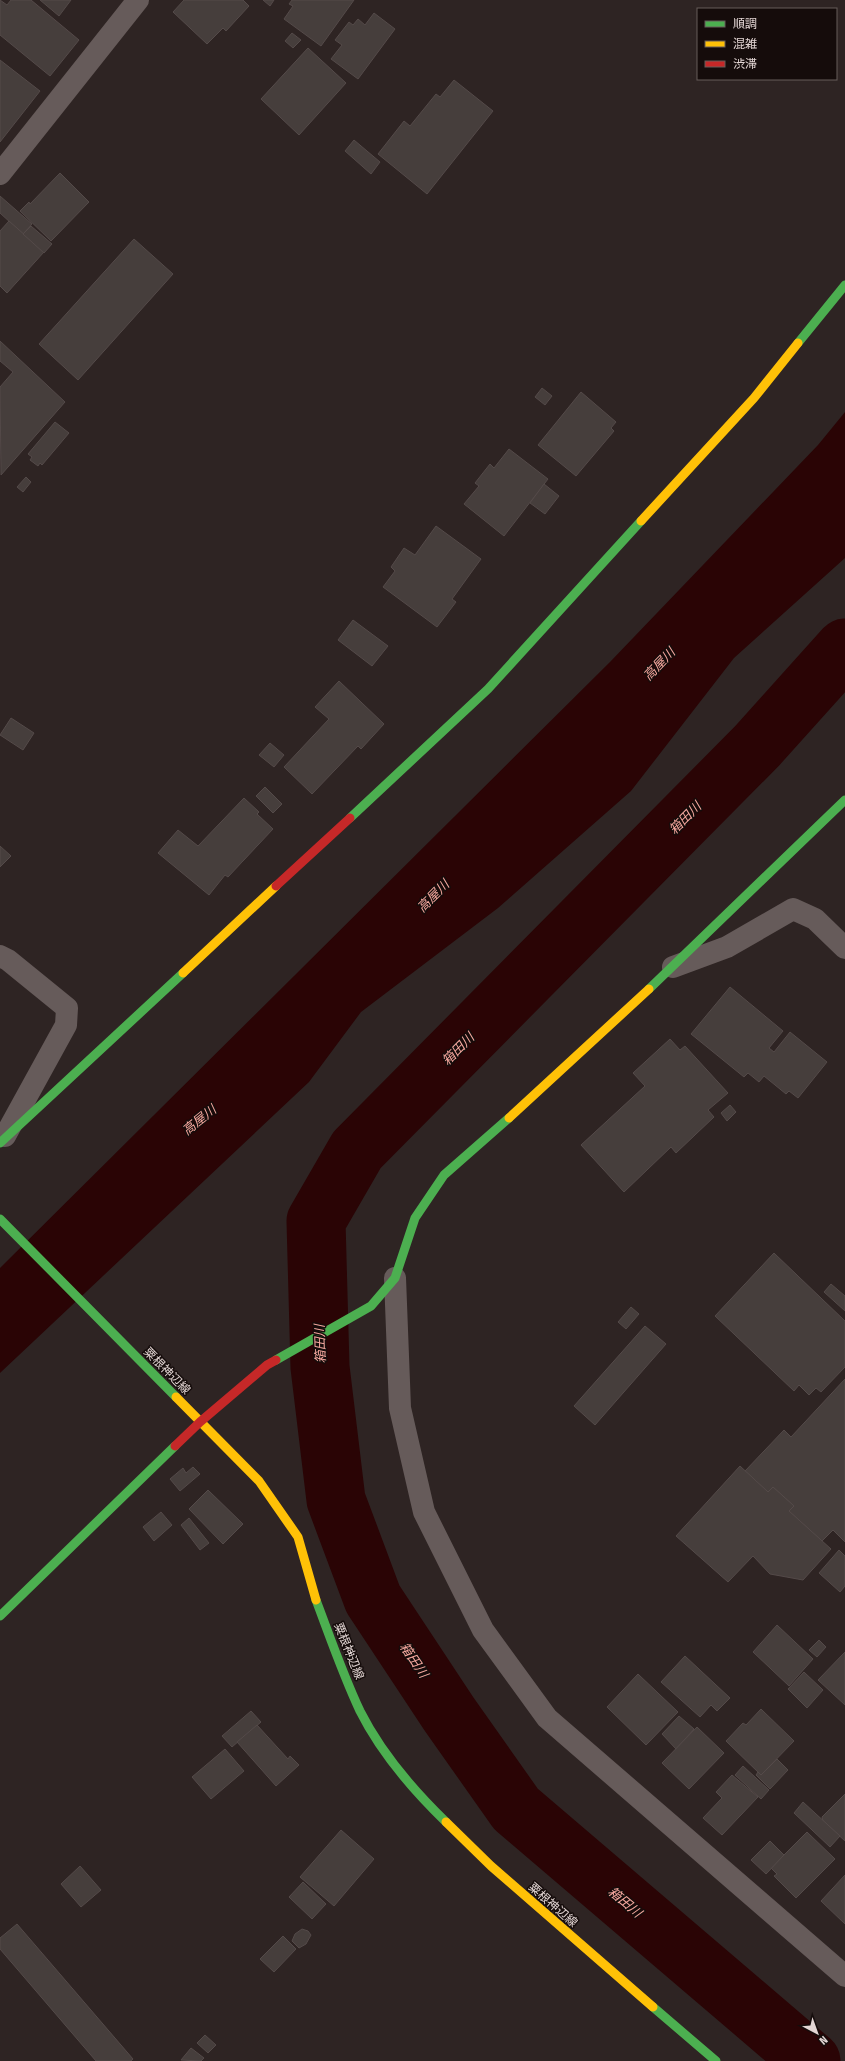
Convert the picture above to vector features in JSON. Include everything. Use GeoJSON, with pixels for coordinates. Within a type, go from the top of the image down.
{"type":"FeatureCollection","features":[{"type":"Feature","properties":{"kind":"street"},"geometry":{"type":"LineString","coordinates":[[3,164],[138,0]]}},
{"type":"Feature","properties":{"kind":"street"},"geometry":{"type":"LineString","coordinates":[[1,1142],[488,689],[754,398],[845,285]]}},
{"type":"Feature","properties":{"kind":"street"},"geometry":{"type":"LineString","coordinates":[[845,800],[673,967],[555,1077],[444,1175],[415,1218],[395,1278],[400,1408],[424,1512],[483,1630],[547,1718],[845,1976]]}},
{"type":"Feature","properties":{"kind":"street"},"geometry":{"type":"LineString","coordinates":[[673,967],[727,947],[793,909],[814,919],[845,948]]}},
{"type":"Feature","properties":{"kind":"street"},"geometry":{"type":"LineString","coordinates":[[0,956],[8,960],[67,1008],[66,1025],[1,1142]]}},
{"type":"Feature","properties":{"kind":"street","name":"粟根神辺線"},"geometry":{"type":"LineString","coordinates":[[0,1219],[259,1481],[298,1538],[311,1586],[336,1654],[361,1712],[389,1758],[418,1795],[491,1866],[716,2061]]}},
{"type":"Feature","properties":{"kind":"street"},"geometry":{"type":"LineString","coordinates":[[0,1616],[200,1422],[267,1365],[371,1306],[395,1278]]}},
{"type":"Feature","properties":{"kind":"water","name":"高屋川"},"geometry":{"type":"Polygon","coordinates":[[[845,412],[845,558],[734,658],[631,791],[498,908],[361,1012],[309,1082],[0,1373],[0,1268],[610,662],[818,445],[845,412]]]}},
{"type":"Feature","properties":{"kind":"building"},"geometry":{"type":"Polygon","coordinates":[[[0,0],[7,5],[11,0],[31,0],[79,40],[50,76],[0,35],[0,0]]]}},
{"type":"Feature","properties":{"kind":"building"},"geometry":{"type":"Polygon","coordinates":[[[40,0],[71,0],[59,16],[40,0]]]}},
{"type":"Feature","properties":{"kind":"building"},"geometry":{"type":"Polygon","coordinates":[[[184,0],[243,0],[249,6],[226,31],[223,28],[207,44],[173,12],[184,0]]]}},
{"type":"Feature","properties":{"kind":"building"},"geometry":{"type":"Polygon","coordinates":[[[263,0],[274,0],[270,6],[263,0]]]}},
{"type":"Feature","properties":{"kind":"building"},"geometry":{"type":"Polygon","coordinates":[[[292,0],[354,0],[321,46],[284,19],[293,6],[289,4],[292,0]]]}},
{"type":"Feature","properties":{"kind":"building"},"geometry":{"type":"Polygon","coordinates":[[[374,13],[395,29],[358,79],[331,59],[342,45],[335,40],[349,22],[353,25],[358,19],[365,25],[374,13]]]}},
{"type":"Feature","properties":{"kind":"building"},"geometry":{"type":"Polygon","coordinates":[[[292,33],[301,40],[293,48],[285,41],[292,33]]]}},
{"type":"Feature","properties":{"kind":"building"},"geometry":{"type":"Polygon","coordinates":[[[308,48],[346,83],[299,135],[261,99],[308,48]]]}},
{"type":"Feature","properties":{"kind":"building"},"geometry":{"type":"Polygon","coordinates":[[[0,60],[40,91],[0,142],[0,60]]]}},
{"type":"Feature","properties":{"kind":"building"},"geometry":{"type":"Polygon","coordinates":[[[454,80],[493,111],[427,194],[378,154],[404,121],[410,126],[436,94],[440,97],[454,80]]]}},
{"type":"Feature","properties":{"kind":"building"},"geometry":{"type":"Polygon","coordinates":[[[354,140],[380,162],[371,174],[345,151],[354,140]]]}},
{"type":"Feature","properties":{"kind":"building"},"geometry":{"type":"Polygon","coordinates":[[[60,173],[89,202],[51,241],[20,211],[29,202],[30,204],[60,173]]]}},
{"type":"Feature","properties":{"kind":"building"},"geometry":{"type":"Polygon","coordinates":[[[0,196],[32,224],[23,234],[0,213],[0,196]]]}},
{"type":"Feature","properties":{"kind":"building"},"geometry":{"type":"Polygon","coordinates":[[[9,221],[44,252],[7,293],[0,286],[0,231],[9,221]]]}},
{"type":"Feature","properties":{"kind":"building"},"geometry":{"type":"Polygon","coordinates":[[[31,226],[52,244],[44,253],[23,234],[31,226]]]}},
{"type":"Feature","properties":{"kind":"building"},"geometry":{"type":"Polygon","coordinates":[[[134,239],[173,274],[78,380],[39,344],[134,239]]]}},
{"type":"Feature","properties":{"kind":"building"},"geometry":{"type":"Polygon","coordinates":[[[0,341],[65,402],[1,475],[0,387],[13,372],[0,361],[0,341]]]}},
{"type":"Feature","properties":{"kind":"building"},"geometry":{"type":"Polygon","coordinates":[[[542,388],[552,396],[545,405],[535,397],[542,388]]]}},
{"type":"Feature","properties":{"kind":"building"},"geometry":{"type":"Polygon","coordinates":[[[581,392],[616,422],[611,428],[614,431],[576,476],[538,445],[581,392]]]}},
{"type":"Feature","properties":{"kind":"building"},"geometry":{"type":"Polygon","coordinates":[[[55,422],[69,433],[42,465],[40,463],[38,466],[30,460],[32,457],[28,454],[55,422]]]}},
{"type":"Feature","properties":{"kind":"building"},"geometry":{"type":"Polygon","coordinates":[[[509,449],[548,479],[504,536],[464,504],[479,486],[475,483],[490,464],[494,468],[509,449]]]}},
{"type":"Feature","properties":{"kind":"building"},"geometry":{"type":"Polygon","coordinates":[[[26,477],[31,482],[23,492],[17,487],[26,477]]]}},
{"type":"Feature","properties":{"kind":"building"},"geometry":{"type":"Polygon","coordinates":[[[544,484],[559,496],[545,514],[530,503],[544,484]]]}},
{"type":"Feature","properties":{"kind":"building"},"geometry":{"type":"Polygon","coordinates":[[[436,526],[481,559],[452,599],[456,602],[437,627],[383,587],[395,571],[391,567],[404,548],[415,555],[436,526]]]}},
{"type":"Feature","properties":{"kind":"building"},"geometry":{"type":"Polygon","coordinates":[[[353,620],[388,646],[372,666],[338,640],[353,620]]]}},
{"type":"Feature","properties":{"kind":"building"},"geometry":{"type":"Polygon","coordinates":[[[339,681],[384,724],[361,749],[358,746],[312,794],[284,767],[329,719],[315,707],[339,681]]]}},
{"type":"Feature","properties":{"kind":"building"},"geometry":{"type":"Polygon","coordinates":[[[11,718],[34,733],[23,750],[0,735],[11,718]]]}},
{"type":"Feature","properties":{"kind":"building"},"geometry":{"type":"Polygon","coordinates":[[[270,743],[284,755],[274,767],[259,755],[270,743]]]}},
{"type":"Feature","properties":{"kind":"building"},"geometry":{"type":"Polygon","coordinates":[[[265,787],[282,804],[273,813],[256,796],[265,787]]]}},
{"type":"Feature","properties":{"kind":"building"},"geometry":{"type":"Polygon","coordinates":[[[244,798],[259,812],[257,814],[273,829],[228,877],[225,875],[209,895],[158,853],[178,830],[198,846],[244,798]]]}},
{"type":"Feature","properties":{"kind":"building"},"geometry":{"type":"Polygon","coordinates":[[[0,846],[11,856],[0,867],[0,846]]]}},
{"type":"Feature","properties":{"kind":"building"},"geometry":{"type":"Polygon","coordinates":[[[730,987],[783,1031],[769,1048],[774,1052],[790,1032],[827,1062],[798,1098],[789,1091],[786,1094],[764,1076],[759,1082],[748,1073],[744,1077],[691,1034],[730,987]]]}},
{"type":"Feature","properties":{"kind":"building"},"geometry":{"type":"Polygon","coordinates":[[[670,1039],[680,1050],[685,1046],[728,1093],[708,1110],[714,1117],[676,1153],[671,1147],[624,1192],[581,1145],[645,1086],[633,1073],[670,1039]]]}},
{"type":"Feature","properties":{"kind":"building"},"geometry":{"type":"Polygon","coordinates":[[[730,1105],[736,1112],[727,1121],[721,1113],[730,1105]]]}},
{"type":"Feature","properties":{"kind":"building"},"geometry":{"type":"Polygon","coordinates":[[[774,1253],[845,1321],[845,1367],[821,1392],[816,1388],[809,1395],[799,1385],[794,1391],[715,1316],[774,1253]]]}},
{"type":"Feature","properties":{"kind":"building"},"geometry":{"type":"Polygon","coordinates":[[[831,1284],[845,1296],[845,1311],[824,1292],[831,1284]]]}},
{"type":"Feature","properties":{"kind":"building"},"geometry":{"type":"Polygon","coordinates":[[[631,1307],[639,1314],[626,1329],[618,1322],[631,1307]]]}},
{"type":"Feature","properties":{"kind":"building"},"geometry":{"type":"Polygon","coordinates":[[[645,1326],[666,1344],[595,1425],[574,1406],[645,1326]]]}},
{"type":"Feature","properties":{"kind":"building"},"geometry":{"type":"Polygon","coordinates":[[[845,1379],[845,1542],[833,1530],[822,1541],[789,1511],[794,1506],[773,1487],[768,1492],[745,1471],[784,1430],[791,1437],[845,1379]]]}},
{"type":"Feature","properties":{"kind":"building"},"geometry":{"type":"Polygon","coordinates":[[[740,1466],[768,1492],[773,1487],[794,1506],[789,1511],[831,1549],[803,1580],[770,1574],[753,1556],[728,1582],[676,1536],[740,1466]]]}},
{"type":"Feature","properties":{"kind":"building"},"geometry":{"type":"Polygon","coordinates":[[[193,1467],[200,1474],[180,1491],[170,1479],[183,1468],[186,1473],[193,1467]]]}},
{"type":"Feature","properties":{"kind":"building"},"geometry":{"type":"Polygon","coordinates":[[[208,1490],[243,1524],[223,1544],[189,1509],[208,1490]]]}},
{"type":"Feature","properties":{"kind":"building"},"geometry":{"type":"Polygon","coordinates":[[[161,1512],[172,1525],[154,1541],[143,1527],[161,1512]]]}},
{"type":"Feature","properties":{"kind":"building"},"geometry":{"type":"Polygon","coordinates":[[[189,1518],[209,1543],[200,1550],[181,1525],[189,1518]]]}},
{"type":"Feature","properties":{"kind":"building"},"geometry":{"type":"Polygon","coordinates":[[[839,1550],[845,1556],[845,1586],[840,1592],[819,1573],[839,1550]]]}},
{"type":"Feature","properties":{"kind":"building"},"geometry":{"type":"Polygon","coordinates":[[[777,1625],[813,1659],[789,1686],[753,1652],[777,1625]]]}},
{"type":"Feature","properties":{"kind":"building"},"geometry":{"type":"Polygon","coordinates":[[[819,1640],[826,1647],[817,1657],[809,1650],[819,1640]]]}},
{"type":"Feature","properties":{"kind":"building"},"geometry":{"type":"Polygon","coordinates":[[[845,1652],[845,1705],[818,1680],[845,1652]]]}},
{"type":"Feature","properties":{"kind":"building"},"geometry":{"type":"Polygon","coordinates":[[[685,1656],[730,1698],[717,1711],[711,1705],[700,1717],[661,1682],[685,1656]]]}},
{"type":"Feature","properties":{"kind":"building"},"geometry":{"type":"Polygon","coordinates":[[[804,1672],[823,1690],[807,1708],[788,1689],[804,1672]]]}},
{"type":"Feature","properties":{"kind":"building"},"geometry":{"type":"Polygon","coordinates":[[[638,1674],[678,1712],[646,1745],[607,1707],[638,1674]]]}},
{"type":"Feature","properties":{"kind":"building"},"geometry":{"type":"Polygon","coordinates":[[[761,1709],[794,1741],[761,1775],[726,1741],[743,1723],[746,1725],[761,1709]]]}},
{"type":"Feature","properties":{"kind":"building"},"geometry":{"type":"Polygon","coordinates":[[[251,1711],[261,1722],[232,1747],[222,1736],[251,1711]]]}},
{"type":"Feature","properties":{"kind":"building"},"geometry":{"type":"Polygon","coordinates":[[[679,1716],[694,1729],[676,1749],[662,1734],[679,1716]]]}},
{"type":"Feature","properties":{"kind":"building"},"geometry":{"type":"Polygon","coordinates":[[[257,1725],[288,1759],[290,1756],[299,1765],[276,1786],[237,1742],[257,1725]]]}},
{"type":"Feature","properties":{"kind":"building"},"geometry":{"type":"Polygon","coordinates":[[[697,1727],[724,1753],[689,1789],[662,1763],[697,1727]]]}},
{"type":"Feature","properties":{"kind":"building"},"geometry":{"type":"Polygon","coordinates":[[[225,1749],[244,1771],[211,1799],[192,1777],[225,1749]]]}},
{"type":"Feature","properties":{"kind":"building"},"geometry":{"type":"Polygon","coordinates":[[[777,1759],[788,1770],[770,1789],[756,1775],[758,1772],[761,1775],[777,1759]]]}},
{"type":"Feature","properties":{"kind":"building"},"geometry":{"type":"Polygon","coordinates":[[[743,1766],[769,1790],[761,1799],[735,1775],[743,1766]]]}},
{"type":"Feature","properties":{"kind":"building"},"geometry":{"type":"Polygon","coordinates":[[[732,1775],[758,1797],[722,1835],[703,1818],[722,1798],[716,1792],[732,1775]]]}},
{"type":"Feature","properties":{"kind":"building"},"geometry":{"type":"Polygon","coordinates":[[[845,1794],[845,1841],[823,1821],[822,1817],[845,1794]]]}},
{"type":"Feature","properties":{"kind":"building"},"geometry":{"type":"Polygon","coordinates":[[[803,1802],[840,1836],[830,1847],[794,1813],[803,1802]]]}},
{"type":"Feature","properties":{"kind":"building"},"geometry":{"type":"Polygon","coordinates":[[[341,1830],[374,1859],[334,1906],[300,1877],[341,1830]]]}},
{"type":"Feature","properties":{"kind":"building"},"geometry":{"type":"Polygon","coordinates":[[[807,1832],[835,1859],[796,1898],[774,1876],[777,1874],[771,1868],[807,1832]]]}},
{"type":"Feature","properties":{"kind":"building"},"geometry":{"type":"Polygon","coordinates":[[[770,1841],[784,1855],[766,1874],[751,1860],[770,1841]]]}},
{"type":"Feature","properties":{"kind":"building"},"geometry":{"type":"Polygon","coordinates":[[[80,1866],[101,1890],[81,1907],[61,1884],[80,1866]]]}},
{"type":"Feature","properties":{"kind":"building"},"geometry":{"type":"Polygon","coordinates":[[[845,1875],[845,1924],[821,1901],[845,1875]]]}},
{"type":"Feature","properties":{"kind":"building"},"geometry":{"type":"Polygon","coordinates":[[[303,1882],[326,1904],[312,1919],[289,1897],[303,1882]]]}},
{"type":"Feature","properties":{"kind":"building"},"geometry":{"type":"Polygon","coordinates":[[[17,1924],[133,2059],[131,2061],[96,2061],[0,1949],[0,1938],[17,1924]]]}},
{"type":"Feature","properties":{"kind":"building"},"geometry":{"type":"Polygon","coordinates":[[[302,1929],[308,1931],[311,1935],[306,1944],[299,1948],[292,1941],[295,1934],[302,1929]]]}},
{"type":"Feature","properties":{"kind":"building"},"geometry":{"type":"Polygon","coordinates":[[[283,1936],[296,1949],[274,1972],[260,1959],[283,1936]]]}},
{"type":"Feature","properties":{"kind":"building"},"geometry":{"type":"Polygon","coordinates":[[[205,2035],[216,2045],[208,2053],[197,2043],[205,2035]]]}},
{"type":"Feature","properties":{"kind":"building"},"geometry":{"type":"Polygon","coordinates":[[[191,2048],[204,2058],[201,2061],[181,2060],[191,2048]]]}},
{"type":"Feature","properties":{"kind":"waterway","name":"箱田川"},"geometry":{"type":"LineString","coordinates":[[811,2061],[516,1809],[449,1714],[373,1599],[336,1500],[320,1367],[316,1221],[357,1150],[757,746],[845,648]]}},
{"type":"Feature","properties":{"kind":"traffic: fast"},"geometry":{"type":"LineString","coordinates":[[798,343],[845,285]]}},
{"type":"Feature","properties":{"kind":"traffic: fast"},"geometry":{"type":"LineString","coordinates":[[350,818],[488,689],[641,521]]}},
{"type":"Feature","properties":{"kind":"traffic: fast"},"geometry":{"type":"LineString","coordinates":[[649,989],[845,800]]}},
{"type":"Feature","properties":{"kind":"traffic: fast"},"geometry":{"type":"LineString","coordinates":[[0,1143],[183,973]]}},
{"type":"Feature","properties":{"kind":"traffic: fast"},"geometry":{"type":"LineString","coordinates":[[276,1360],[371,1306],[395,1278],[415,1218],[444,1175],[509,1118]]}},
{"type":"Feature","properties":{"kind":"traffic: fast"},"geometry":{"type":"LineString","coordinates":[[0,1219],[176,1397]]}},
{"type":"Feature","properties":{"kind":"traffic: fast"},"geometry":{"type":"LineString","coordinates":[[0,1616],[175,1446]]}},
{"type":"Feature","properties":{"kind":"traffic: fast"},"geometry":{"type":"LineString","coordinates":[[316,1600],[348,1684],[368,1726],[387,1756],[398,1770],[421,1797],[446,1822]]}},
{"type":"Feature","properties":{"kind":"traffic: fast"},"geometry":{"type":"LineString","coordinates":[[653,2007],[716,2061]]}},
{"type":"Feature","properties":{"kind":"traffic: slow"},"geometry":{"type":"LineString","coordinates":[[641,521],[754,398],[798,343]]}},
{"type":"Feature","properties":{"kind":"traffic: slow"},"geometry":{"type":"LineString","coordinates":[[183,973],[276,886]]}},
{"type":"Feature","properties":{"kind":"traffic: slow"},"geometry":{"type":"LineString","coordinates":[[509,1118],[649,989]]}},
{"type":"Feature","properties":{"kind":"traffic: slow"},"geometry":{"type":"LineString","coordinates":[[176,1397],[259,1481],[298,1537],[316,1600]]}},
{"type":"Feature","properties":{"kind":"traffic: slow"},"geometry":{"type":"LineString","coordinates":[[446,1822],[491,1866],[653,2007]]}},
{"type":"Feature","properties":{"kind":"traffic: jam"},"geometry":{"type":"LineString","coordinates":[[276,886],[350,818]]}},
{"type":"Feature","properties":{"kind":"traffic: jam"},"geometry":{"type":"LineString","coordinates":[[175,1446],[200,1422],[267,1365],[276,1360]]}}]}
